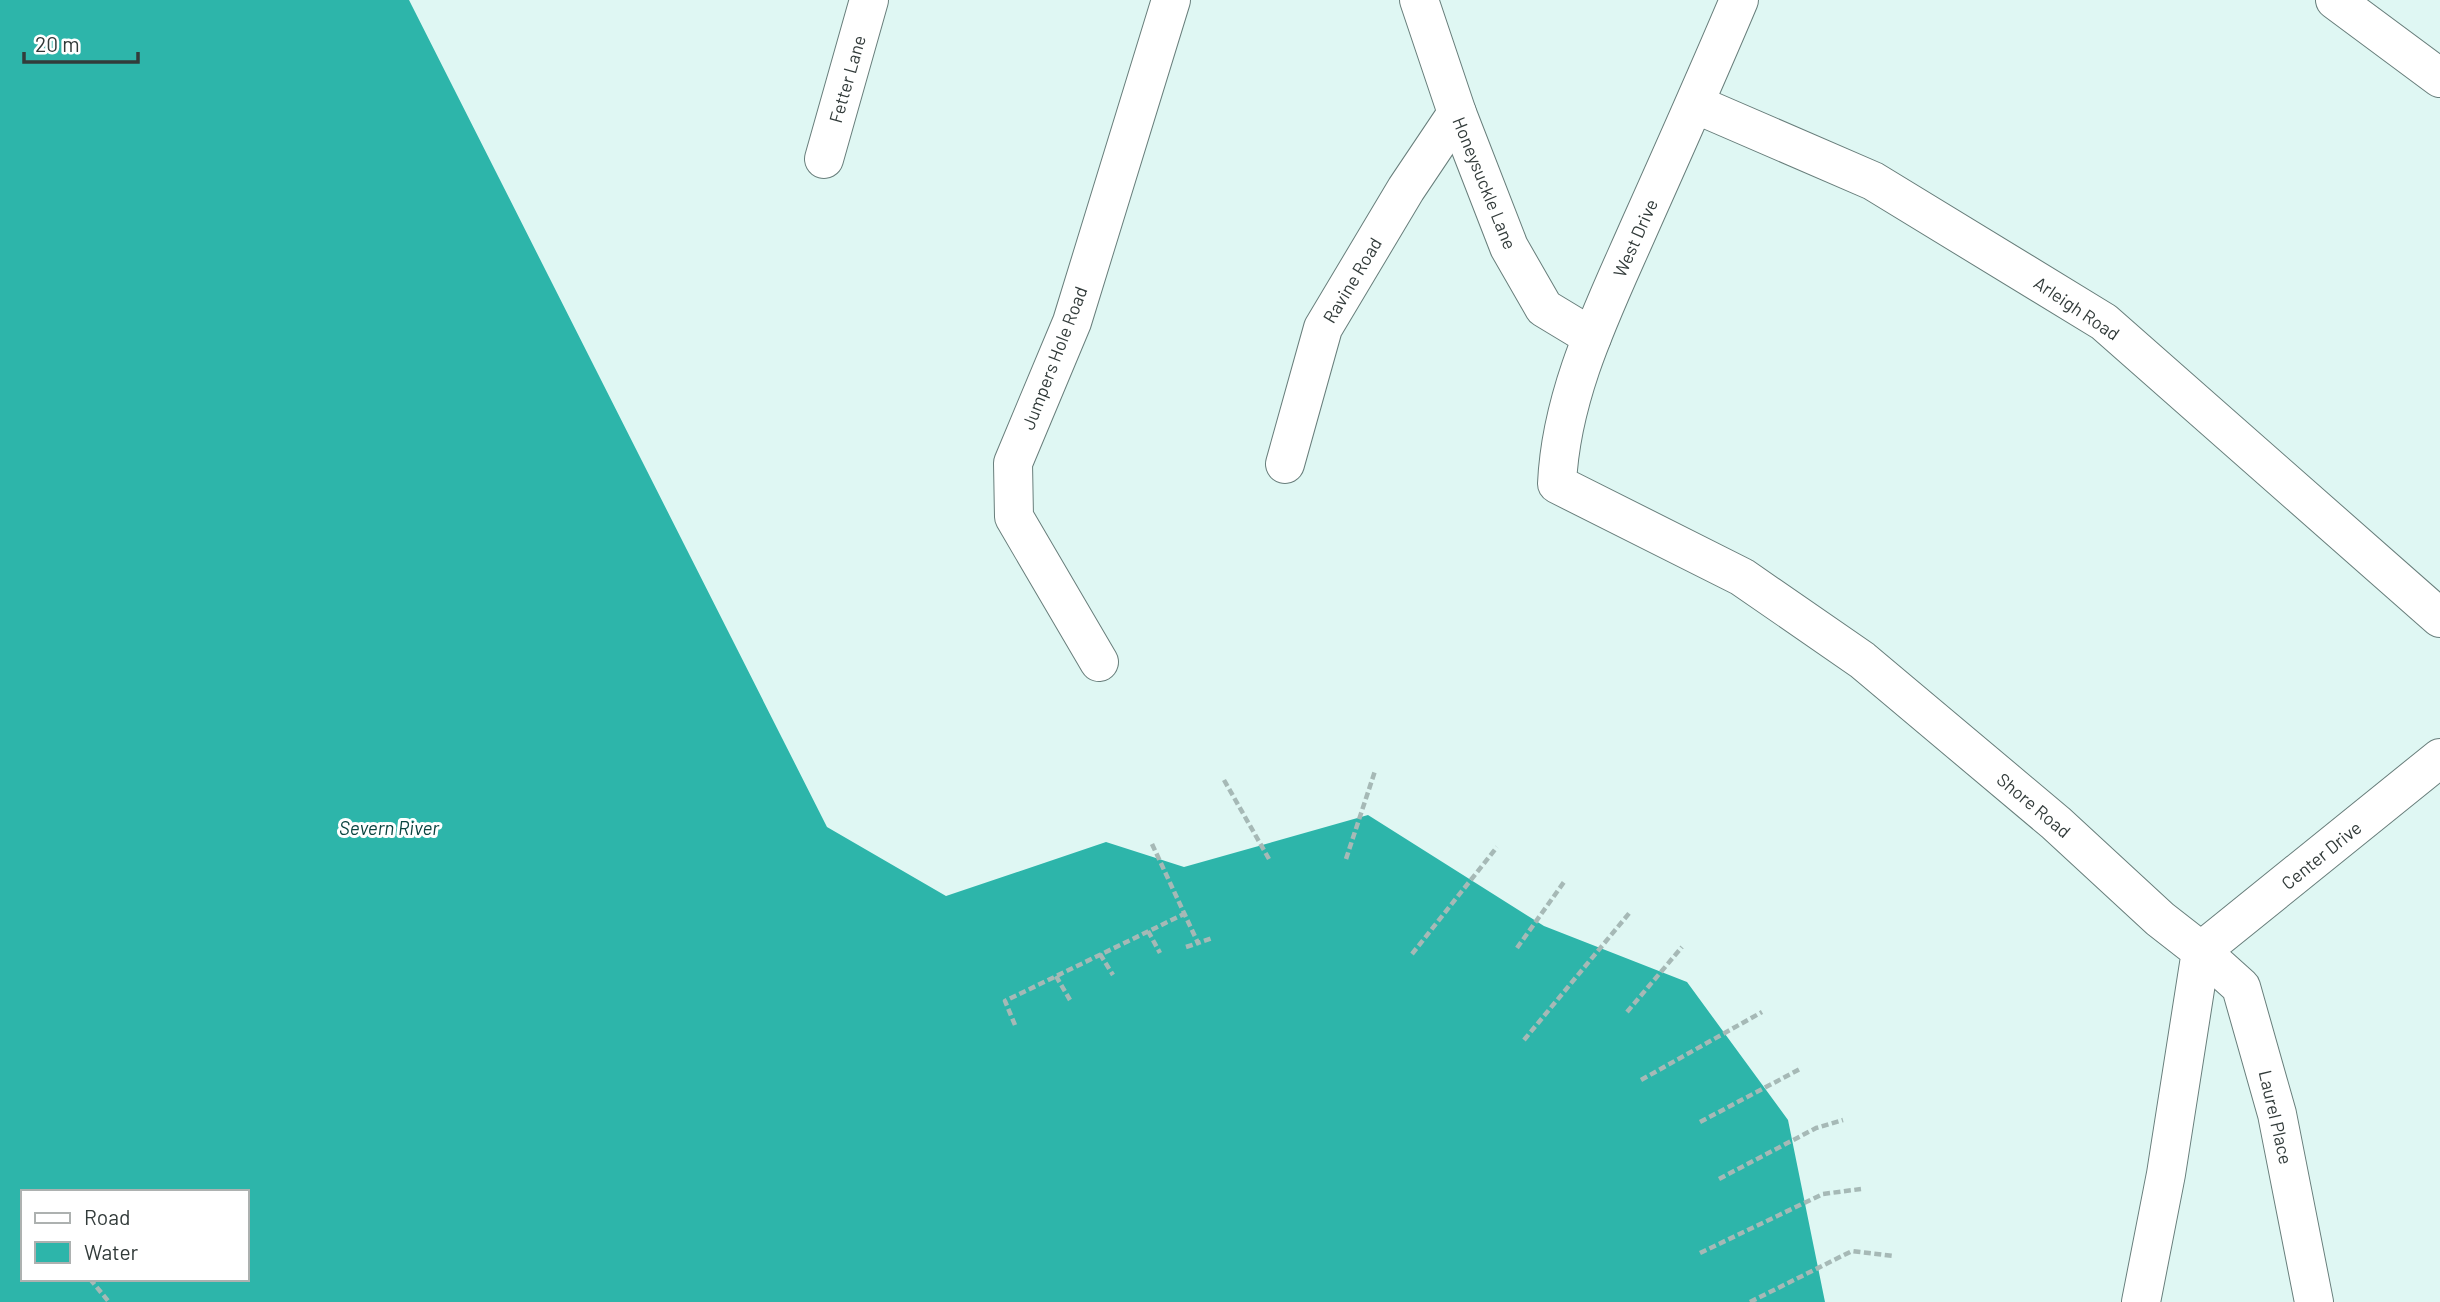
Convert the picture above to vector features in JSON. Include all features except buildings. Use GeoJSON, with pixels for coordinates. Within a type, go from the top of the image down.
{"type":"FeatureCollection","features":[{"type":"Feature","properties":{"kind":"street","name":"Fetter Lane"},"geometry":{"type":"LineString","coordinates":[[824,159],[869,0]]}},
{"type":"Feature","properties":{"kind":"street","name":"Jumpers Hole Road"},"geometry":{"type":"LineString","coordinates":[[1098,662],[1014,517],[1013,463],[1072,322],[1171,0]]}},
{"type":"Feature","properties":{"kind":"street","name":"Honeysuckle Lane"},"geometry":{"type":"LineString","coordinates":[[1419,0],[1457,113],[1509,247],[1544,309],[1592,337]]}},
{"type":"Feature","properties":{"kind":"street","name":"West Drive"},"geometry":{"type":"LineString","coordinates":[[1557,484],[1558,461],[1573,386],[1739,0]]}},
{"type":"Feature","properties":{"kind":"street"},"geometry":{"type":"LineString","coordinates":[[2335,0],[2440,79]]}},
{"type":"Feature","properties":{"kind":"street","name":"Arleigh Road"},"geometry":{"type":"LineString","coordinates":[[1695,104],[1873,181],[2104,322],[2440,618]]}},
{"type":"Feature","properties":{"kind":"street","name":"Ravine Road"},"geometry":{"type":"LineString","coordinates":[[1285,464],[1323,328],[1406,189],[1457,113]]}},
{"type":"Feature","properties":{"kind":"street","name":"Shore Road"},"geometry":{"type":"LineString","coordinates":[[1557,484],[1742,577],[1862,660],[2056,823],[2160,919],[2201,951]]}},
{"type":"Feature","properties":{"kind":"street","name":"Center Drive"},"geometry":{"type":"LineString","coordinates":[[2201,951],[2440,758]]}},
{"type":"Feature","properties":{"kind":"street"},"geometry":{"type":"LineString","coordinates":[[2141,1302],[2166,1174],[2201,951]]}},
{"type":"Feature","properties":{"kind":"street","name":"Laurel Place"},"geometry":{"type":"LineString","coordinates":[[2201,951],[2241,987],[2277,1114],[2315,1302]]}},
{"type":"Feature","properties":{"kind":"path"},"geometry":{"type":"LineString","coordinates":[[1346,859],[1376,771]]}},
{"type":"Feature","properties":{"kind":"path"},"geometry":{"type":"LineString","coordinates":[[1224,780],[1269,859]]}},
{"type":"Feature","properties":{"kind":"path"},"geometry":{"type":"LineString","coordinates":[[1152,844],[1198,943]]}},
{"type":"Feature","properties":{"kind":"path"},"geometry":{"type":"LineString","coordinates":[[1412,954],[1497,847]]}},
{"type":"Feature","properties":{"kind":"path"},"geometry":{"type":"LineString","coordinates":[[1517,948],[1563,882]]}},
{"type":"Feature","properties":{"kind":"path"},"geometry":{"type":"LineString","coordinates":[[1524,1040],[1631,911]]}},
{"type":"Feature","properties":{"kind":"path"},"geometry":{"type":"LineString","coordinates":[[1015,1025],[1005,1001],[1184,914]]}},
{"type":"Feature","properties":{"kind":"path"},"geometry":{"type":"LineString","coordinates":[[1148,931],[1160,953]]}},
{"type":"Feature","properties":{"kind":"path"},"geometry":{"type":"LineString","coordinates":[[1186,947],[1212,938]]}},
{"type":"Feature","properties":{"kind":"path"},"geometry":{"type":"LineString","coordinates":[[1628,1012],[1682,947]]}},
{"type":"Feature","properties":{"kind":"path"},"geometry":{"type":"LineString","coordinates":[[1100,954],[1113,975]]}},
{"type":"Feature","properties":{"kind":"path"},"geometry":{"type":"LineString","coordinates":[[1056,976],[1070,1000]]}},
{"type":"Feature","properties":{"kind":"path"},"geometry":{"type":"LineString","coordinates":[[1641,1080],[1762,1012]]}},
{"type":"Feature","properties":{"kind":"path"},"geometry":{"type":"LineString","coordinates":[[1700,1122],[1800,1069]]}},
{"type":"Feature","properties":{"kind":"path"},"geometry":{"type":"LineString","coordinates":[[1719,1179],[1816,1128],[1843,1120]]}},
{"type":"Feature","properties":{"kind":"path"},"geometry":{"type":"LineString","coordinates":[[1700,1253],[1823,1195],[1861,1189]]}},
{"type":"Feature","properties":{"kind":"path"},"geometry":{"type":"LineString","coordinates":[[1750,1302],[1852,1251],[1894,1256]]}},
{"type":"Feature","properties":{"kind":"path"},"geometry":{"type":"LineString","coordinates":[[92,1281],[109,1302]]}},
{"type":"Feature","properties":{"kind":"water","name":"Severn River"},"geometry":{"type":"Polygon","coordinates":[[[0,0],[409,0],[827,827],[946,896],[1106,842],[1184,867],[1368,815],[1544,926],[1687,982],[1788,1120],[1825,1302],[0,1302],[0,0]]]}}]}
